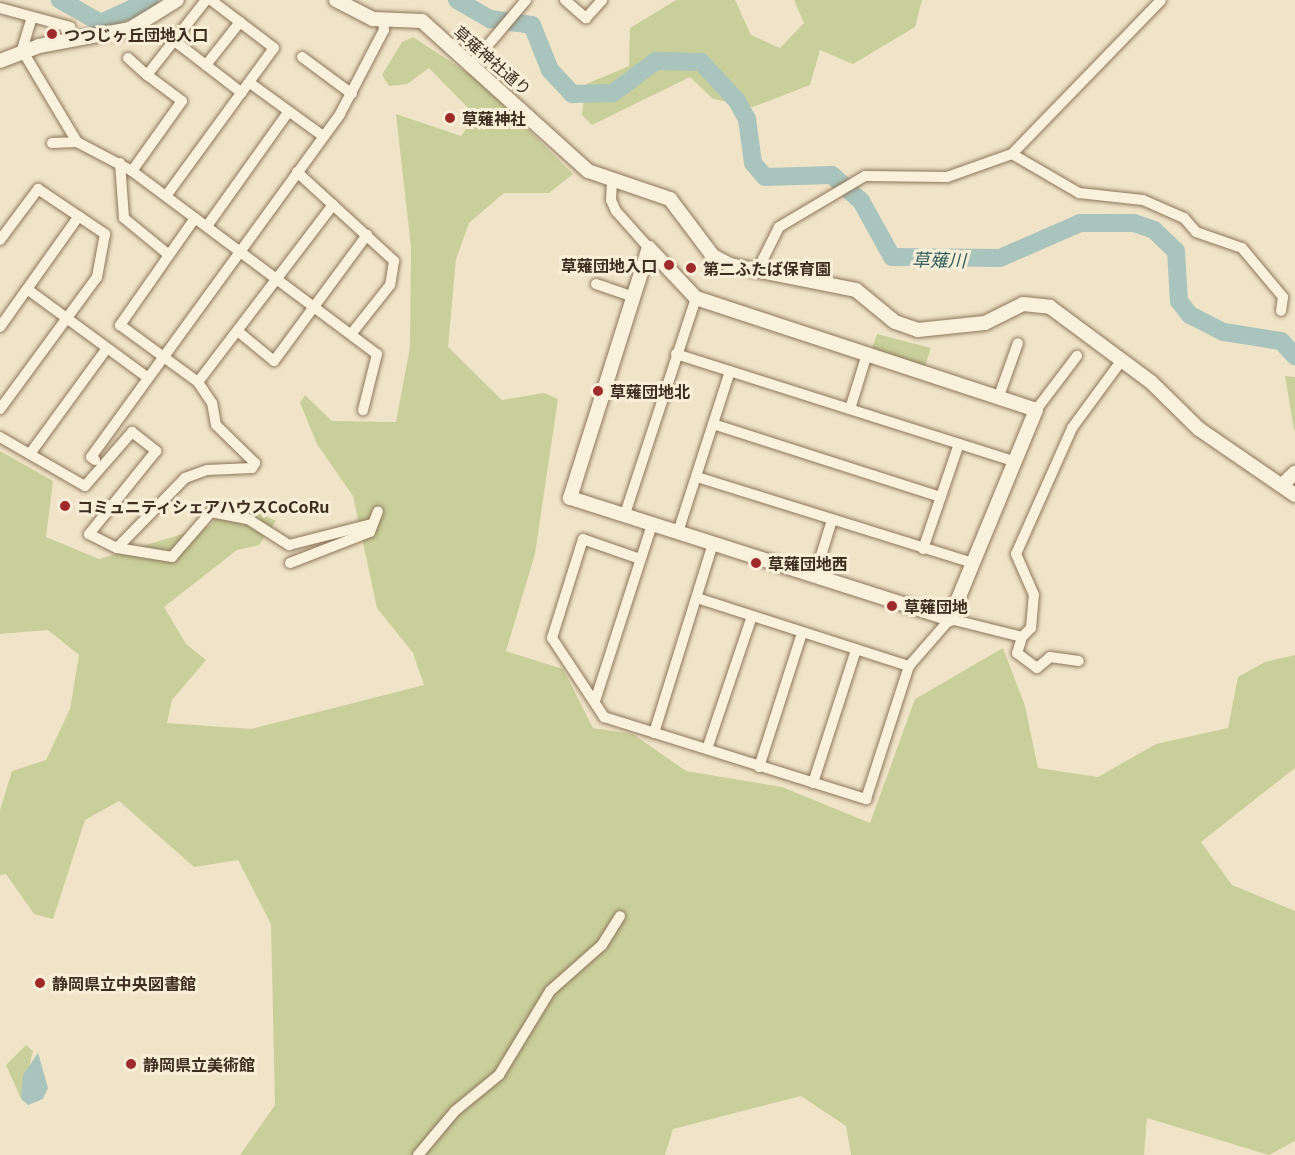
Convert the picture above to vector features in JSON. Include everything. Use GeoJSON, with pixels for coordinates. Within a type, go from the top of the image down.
{"type":"FeatureCollection","features":[{"type":"Feature","properties":{"kind":"street"},"geometry":{"type":"LineString","coordinates":[[0,61],[22,50],[130,29],[177,0]]}},
{"type":"Feature","properties":{"kind":"street"},"geometry":{"type":"LineString","coordinates":[[147,75],[176,42],[206,0]]}},
{"type":"Feature","properties":{"kind":"street"},"geometry":{"type":"LineString","coordinates":[[166,196],[274,48],[211,0]]}},
{"type":"Feature","properties":{"kind":"street","name":"草薙神社通り"},"geometry":{"type":"LineString","coordinates":[[336,0],[383,20],[422,21],[588,171],[612,182],[670,199],[713,256],[758,269],[856,290],[895,322],[918,330],[954,330],[985,323],[1023,304],[1039,303],[1122,360]]}},
{"type":"Feature","properties":{"kind":"street"},"geometry":{"type":"LineString","coordinates":[[472,64],[526,0]]}},
{"type":"Feature","properties":{"kind":"street"},"geometry":{"type":"LineString","coordinates":[[565,0],[586,18],[602,0]]}},
{"type":"Feature","properties":{"kind":"street"},"geometry":{"type":"LineString","coordinates":[[758,269],[779,227],[878,173],[898,181],[947,177],[1012,154],[1161,0]]}},
{"type":"Feature","properties":{"kind":"street"},"geometry":{"type":"LineString","coordinates":[[0,8],[70,27]]}},
{"type":"Feature","properties":{"kind":"street"},"geometry":{"type":"LineString","coordinates":[[32,17],[22,50],[77,142]]}},
{"type":"Feature","properties":{"kind":"street"},"geometry":{"type":"LineString","coordinates":[[95,460],[91,457],[352,94],[384,30],[383,20]]}},
{"type":"Feature","properties":{"kind":"street"},"geometry":{"type":"LineString","coordinates":[[206,65],[240,22]]}},
{"type":"Feature","properties":{"kind":"street"},"geometry":{"type":"LineString","coordinates":[[176,42],[242,93]]}},
{"type":"Feature","properties":{"kind":"street"},"geometry":{"type":"LineString","coordinates":[[302,57],[352,94]]}},
{"type":"Feature","properties":{"kind":"street"},"geometry":{"type":"LineString","coordinates":[[128,58],[182,101],[132,171]]}},
{"type":"Feature","properties":{"kind":"street"},"geometry":{"type":"LineString","coordinates":[[250,82],[324,136]]}},
{"type":"Feature","properties":{"kind":"street"},"geometry":{"type":"LineString","coordinates":[[207,226],[289,111]]}},
{"type":"Feature","properties":{"kind":"street"},"geometry":{"type":"LineString","coordinates":[[52,143],[77,142],[120,163],[352,333],[377,354],[363,410]]}},
{"type":"Feature","properties":{"kind":"street"},"geometry":{"type":"LineString","coordinates":[[1012,154],[1079,193],[1143,201],[1184,218],[1196,232],[1242,248],[1283,297],[1281,311]]}},
{"type":"Feature","properties":{"kind":"street"},"geometry":{"type":"LineString","coordinates":[[120,163],[124,218],[170,255]]}},
{"type":"Feature","properties":{"kind":"street"},"geometry":{"type":"LineString","coordinates":[[297,172],[394,261],[394,273],[352,333]]}},
{"type":"Feature","properties":{"kind":"street"},"geometry":{"type":"LineString","coordinates":[[612,182],[611,200],[616,211],[696,298],[1036,410]]}},
{"type":"Feature","properties":{"kind":"street"},"geometry":{"type":"LineString","coordinates":[[0,240],[38,189],[105,234],[104,257],[97,277],[0,410]]}},
{"type":"Feature","properties":{"kind":"street"},"geometry":{"type":"LineString","coordinates":[[198,382],[240,333],[333,205]]}},
{"type":"Feature","properties":{"kind":"street"},"geometry":{"type":"LineString","coordinates":[[0,327],[79,216]]}},
{"type":"Feature","properties":{"kind":"street"},"geometry":{"type":"LineString","coordinates":[[117,548],[185,478],[207,470],[252,468],[255,463],[216,425],[212,403],[198,382],[120,324],[195,218]]}},
{"type":"Feature","properties":{"kind":"street"},"geometry":{"type":"LineString","coordinates":[[240,333],[274,361],[367,235]]}},
{"type":"Feature","properties":{"kind":"street"},"geometry":{"type":"LineString","coordinates":[[649,248],[570,498],[950,619],[1022,637]]}},
{"type":"Feature","properties":{"kind":"street"},"geometry":{"type":"LineString","coordinates":[[596,284],[634,297]]}},
{"type":"Feature","properties":{"kind":"street"},"geometry":{"type":"LineString","coordinates":[[27,289],[148,378]]}},
{"type":"Feature","properties":{"kind":"street"},"geometry":{"type":"LineString","coordinates":[[625,514],[696,298]]}},
{"type":"Feature","properties":{"kind":"street"},"geometry":{"type":"LineString","coordinates":[[999,396],[1018,343]]}},
{"type":"Feature","properties":{"kind":"street"},"geometry":{"type":"LineString","coordinates":[[32,451],[107,348]]}},
{"type":"Feature","properties":{"kind":"street"},"geometry":{"type":"LineString","coordinates":[[676,354],[1016,462]]}},
{"type":"Feature","properties":{"kind":"street"},"geometry":{"type":"LineString","coordinates":[[850,409],[867,354]]}},
{"type":"Feature","properties":{"kind":"street"},"geometry":{"type":"LineString","coordinates":[[640,559],[582,539],[552,638],[604,717],[866,800],[909,666],[950,619],[1036,410],[1077,356]]}},
{"type":"Feature","properties":{"kind":"street"},"geometry":{"type":"LineString","coordinates":[[1079,661],[1050,657],[1036,668],[1017,653],[1022,637],[1031,628],[1036,609],[1016,554],[1072,428],[1122,360],[1199,429],[1295,495]]}},
{"type":"Feature","properties":{"kind":"street"},"geometry":{"type":"LineString","coordinates":[[678,532],[730,371]]}},
{"type":"Feature","properties":{"kind":"street"},"geometry":{"type":"LineString","coordinates":[[712,424],[941,497]]}},
{"type":"Feature","properties":{"kind":"street"},"geometry":{"type":"LineString","coordinates":[[0,437],[32,451],[85,486],[132,432],[156,451],[89,534],[117,548],[172,557],[211,512],[248,519],[289,545],[372,524]]}},
{"type":"Feature","properties":{"kind":"street"},"geometry":{"type":"LineString","coordinates":[[923,549],[959,444]]}},
{"type":"Feature","properties":{"kind":"street"},"geometry":{"type":"LineString","coordinates":[[1282,485],[1295,473]]}},
{"type":"Feature","properties":{"kind":"street"},"geometry":{"type":"LineString","coordinates":[[697,477],[973,564]]}},
{"type":"Feature","properties":{"kind":"street"},"geometry":{"type":"LineString","coordinates":[[290,563],[370,532],[378,511]]}},
{"type":"Feature","properties":{"kind":"street"},"geometry":{"type":"LineString","coordinates":[[815,575],[832,520]]}},
{"type":"Feature","properties":{"kind":"street"},"geometry":{"type":"LineString","coordinates":[[595,701],[652,524]]}},
{"type":"Feature","properties":{"kind":"street"},"geometry":{"type":"LineString","coordinates":[[654,733],[713,543]]}},
{"type":"Feature","properties":{"kind":"street"},"geometry":{"type":"LineString","coordinates":[[697,598],[909,666]]}},
{"type":"Feature","properties":{"kind":"street"},"geometry":{"type":"LineString","coordinates":[[707,749],[752,616]]}},
{"type":"Feature","properties":{"kind":"street"},"geometry":{"type":"LineString","coordinates":[[759,766],[802,633]]}},
{"type":"Feature","properties":{"kind":"street"},"geometry":{"type":"LineString","coordinates":[[813,783],[856,650]]}},
{"type":"Feature","properties":{"kind":"street"},"geometry":{"type":"LineString","coordinates":[[418,1155],[454,1111],[500,1075],[550,991],[602,945],[620,916]]}},
{"type":"Feature","properties":{"kind":"green space"},"geometry":{"type":"Polygon","coordinates":[[[676,0],[735,0],[751,35],[780,48],[804,23],[794,0],[922,0],[915,27],[853,64],[820,50],[810,85],[753,107],[713,99],[690,77],[592,125],[582,115],[586,84],[629,66],[630,28],[676,0]]]}},
{"type":"Feature","properties":{"kind":"green space"},"geometry":{"type":"Polygon","coordinates":[[[413,37],[477,79],[573,174],[549,193],[504,193],[469,223],[456,259],[448,347],[502,400],[544,393],[558,399],[535,554],[506,651],[563,669],[593,728],[633,734],[686,771],[782,787],[870,823],[915,699],[1003,648],[1025,706],[1038,768],[1098,777],[1156,744],[1228,728],[1238,677],[1265,662],[1295,655],[1295,768],[1201,842],[1232,885],[1295,911],[1295,1141],[1269,1155],[1147,1118],[1144,1155],[851,1155],[846,1126],[801,1096],[673,1129],[665,1155],[240,1155],[275,1105],[271,924],[238,860],[194,867],[119,801],[85,820],[53,919],[34,914],[6,874],[0,875],[0,810],[12,771],[46,760],[70,709],[79,655],[48,630],[0,634],[0,451],[53,481],[46,537],[99,559],[209,526],[235,500],[276,521],[259,545],[237,550],[164,607],[186,644],[206,660],[172,700],[167,723],[251,729],[424,685],[413,653],[377,608],[353,496],[317,444],[300,403],[305,395],[332,421],[396,422],[410,347],[411,247],[396,114],[461,136],[475,115],[429,68],[407,84],[389,86],[382,75],[402,42],[413,37]]]}},
{"type":"Feature","properties":{"kind":"green space"},"geometry":{"type":"Polygon","coordinates":[[[877,334],[931,348],[925,366],[872,348],[877,334]]]}},
{"type":"Feature","properties":{"kind":"green space"},"geometry":{"type":"Polygon","coordinates":[[[1285,376],[1295,377],[1295,431],[1294,430],[1285,376]]]}},
{"type":"Feature","properties":{"kind":"green space"},"geometry":{"type":"Polygon","coordinates":[[[26,1045],[33,1051],[21,1099],[6,1065],[26,1045]]]}},
{"type":"Feature","properties":{"kind":"water"},"geometry":{"type":"Polygon","coordinates":[[[38,1053],[48,1088],[43,1099],[28,1105],[21,1099],[23,1075],[38,1053]]]}},
{"type":"Feature","properties":{"kind":"waterway","name":"草薙川"},"geometry":{"type":"LineString","coordinates":[[60,0],[101,23],[150,0]]}},
{"type":"Feature","properties":{"kind":"waterway","name":"草薙川"},"geometry":{"type":"LineString","coordinates":[[457,0],[490,19],[532,25],[550,70],[572,94],[613,93],[656,61],[701,62],[737,101],[747,119],[753,163],[765,177],[832,175],[861,201],[892,257],[1000,258],[1080,223],[1134,223],[1154,230],[1176,251],[1179,301],[1190,315],[1224,332],[1281,341],[1295,356]]}},
{"type":"Feature","properties":{"kind":"place","name":"つつじヶ丘団地入口"},"geometry":{"type":"Point","coordinates":[52,34]}},
{"type":"Feature","properties":{"kind":"place","name":"草薙神社"},"geometry":{"type":"Point","coordinates":[450,118]}},
{"type":"Feature","properties":{"kind":"place","name":"草薙団地入口"},"geometry":{"type":"Point","coordinates":[669,265]}},
{"type":"Feature","properties":{"kind":"place","name":"第二ふたば保育園"},"geometry":{"type":"Point","coordinates":[691,268]}},
{"type":"Feature","properties":{"kind":"place","name":"草薙団地北"},"geometry":{"type":"Point","coordinates":[598,391]}},
{"type":"Feature","properties":{"kind":"place","name":"コミュニティシェアハウスCoCoRu"},"geometry":{"type":"Point","coordinates":[65,506]}},
{"type":"Feature","properties":{"kind":"place","name":"草薙団地西"},"geometry":{"type":"Point","coordinates":[756,563]}},
{"type":"Feature","properties":{"kind":"place","name":"草薙団地"},"geometry":{"type":"Point","coordinates":[892,606]}},
{"type":"Feature","properties":{"kind":"place","name":"静岡県立中央図書館"},"geometry":{"type":"Point","coordinates":[40,983]}},
{"type":"Feature","properties":{"kind":"place","name":"静岡県立美術館"},"geometry":{"type":"Point","coordinates":[131,1064]}}]}
